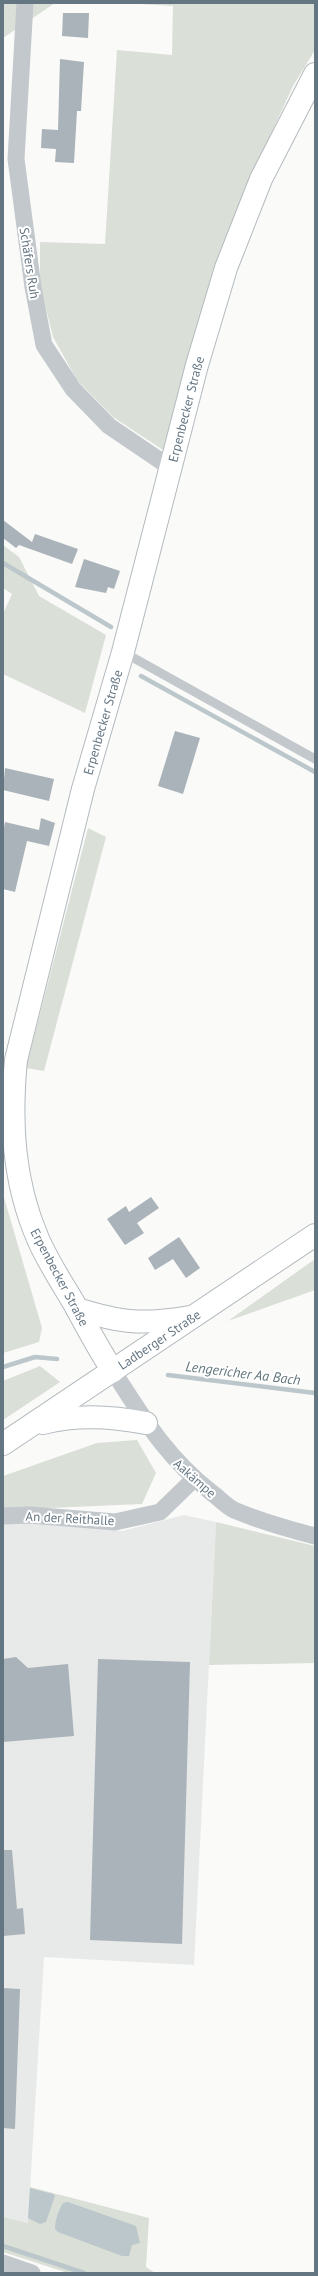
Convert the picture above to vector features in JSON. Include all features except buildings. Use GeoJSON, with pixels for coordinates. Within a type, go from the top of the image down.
{"type":"FeatureCollection","features":[{"type":"Feature","properties":{"kind":"main road","name":"Erpenbecker Straße"},"geometry":{"type":"LineString","coordinates":[[113,1371],[38,1238],[25,1203],[8,1130],[16,1060],[83,789],[123,652],[197,365],[226,268],[261,179],[315,74]]}},
{"type":"Feature","properties":{"kind":"main road","name":"Ladberger Straße"},"geometry":{"type":"LineString","coordinates":[[3,1444],[315,1236]]}},
{"type":"Feature","properties":{"kind":"main road"},"geometry":{"type":"LineString","coordinates":[[77,1309],[112,1320],[141,1323],[197,1316]]}},
{"type":"Feature","properties":{"kind":"main road"},"geometry":{"type":"LineString","coordinates":[[30,1426],[67,1417],[88,1416],[123,1418],[146,1423]]}},
{"type":"Feature","properties":{"kind":"street","name":"Schäfers Ruh"},"geometry":{"type":"LineString","coordinates":[[25,3],[16,159],[33,287],[44,344],[73,389],[109,426],[171,468]]}},
{"type":"Feature","properties":{"kind":"street","name":"Aakämpe"},"geometry":{"type":"LineString","coordinates":[[113,1371],[146,1423],[174,1460],[194,1479],[232,1509],[276,1525],[315,1536]]}},
{"type":"Feature","properties":{"kind":"street","name":"An der Reithalle"},"geometry":{"type":"LineString","coordinates":[[3,1516],[30,1515],[115,1522],[160,1512],[194,1479]]}},
{"type":"Feature","properties":{"kind":"street"},"geometry":{"type":"LineString","coordinates":[[3,2263],[32,2273]]}},
{"type":"Feature","properties":{"kind":"lane"},"geometry":{"type":"LineString","coordinates":[[123,652],[315,759]]}},
{"type":"Feature","properties":{"kind":"shaded area"},"geometry":{"type":"Polygon","coordinates":[[[3,3],[55,3],[3,38],[3,3]]]}},
{"type":"Feature","properties":{"kind":"shaded area"},"geometry":{"type":"Polygon","coordinates":[[[124,3],[315,3],[315,50],[293,86],[252,175],[187,362],[163,450],[113,417],[77,380],[53,337],[40,285],[40,242],[105,244],[117,50],[172,55],[173,6],[124,3]]]}},
{"type":"Feature","properties":{"kind":"shaded area"},"geometry":{"type":"Polygon","coordinates":[[[3,545],[19,557],[39,596],[106,635],[85,713],[3,674],[3,614],[12,594],[3,588],[3,545]]]}},
{"type":"Feature","properties":{"kind":"shaded area"},"geometry":{"type":"Polygon","coordinates":[[[88,828],[106,837],[44,1071],[26,1068],[88,828]]]}},
{"type":"Feature","properties":{"kind":"shaded area"},"geometry":{"type":"Polygon","coordinates":[[[3,1194],[42,1328],[39,1342],[3,1353],[3,1194]]]}},
{"type":"Feature","properties":{"kind":"shaded area"},"geometry":{"type":"Polygon","coordinates":[[[315,1259],[315,1290],[228,1321],[315,1259]]]}},
{"type":"Feature","properties":{"kind":"shaded area"},"geometry":{"type":"Polygon","coordinates":[[[40,1366],[60,1382],[3,1420],[3,1381],[40,1366]]]}},
{"type":"Feature","properties":{"kind":"shaded area"},"geometry":{"type":"Polygon","coordinates":[[[137,1440],[156,1473],[142,1504],[3,1510],[3,1476],[97,1443],[137,1440]]]}},
{"type":"Feature","properties":{"kind":"shaded area"},"geometry":{"type":"Polygon","coordinates":[[[184,1515],[216,1522],[194,1965],[44,1957],[28,2223],[3,2217],[3,1522],[31,1521],[122,1531],[184,1515]]]}},
{"type":"Feature","properties":{"kind":"shaded area"},"geometry":{"type":"Polygon","coordinates":[[[216,1522],[315,1546],[315,1663],[209,1665],[216,1522]]]}},
{"type":"Feature","properties":{"kind":"shaded area"},"geometry":{"type":"Polygon","coordinates":[[[30,2187],[149,2218],[146,2267],[155,2273],[68,2273],[3,2252],[3,2217],[28,2223],[30,2187]]]}},
{"type":"Feature","properties":{"kind":"shaded area"},"geometry":{"type":"Polygon","coordinates":[[[30,2188],[53,2194],[55,2196],[46,2222],[40,2224],[28,2218],[30,2188]]]}},
{"type":"Feature","properties":{"kind":"shaded area"},"geometry":{"type":"Polygon","coordinates":[[[68,2202],[136,2226],[140,2243],[132,2245],[129,2256],[122,2256],[58,2232],[55,2229],[57,2216],[63,2203],[68,2202]]]}},
{"type":"Feature","properties":{"kind":"waterway"},"geometry":{"type":"LineString","coordinates":[[3,563],[111,627]]}},
{"type":"Feature","properties":{"kind":"waterway"},"geometry":{"type":"LineString","coordinates":[[141,676],[315,772]]}},
{"type":"Feature","properties":{"kind":"waterway","name":"Lengericher Aa Bach"},"geometry":{"type":"LineString","coordinates":[[3,1367],[35,1357],[57,1359]]}},
{"type":"Feature","properties":{"kind":"waterway","name":"Lengericher Aa Bach"},"geometry":{"type":"LineString","coordinates":[[168,1375],[315,1393]]}},
{"type":"Feature","properties":{"kind":"waterway"},"geometry":{"type":"LineString","coordinates":[[3,2246],[84,2273]]}}]}
